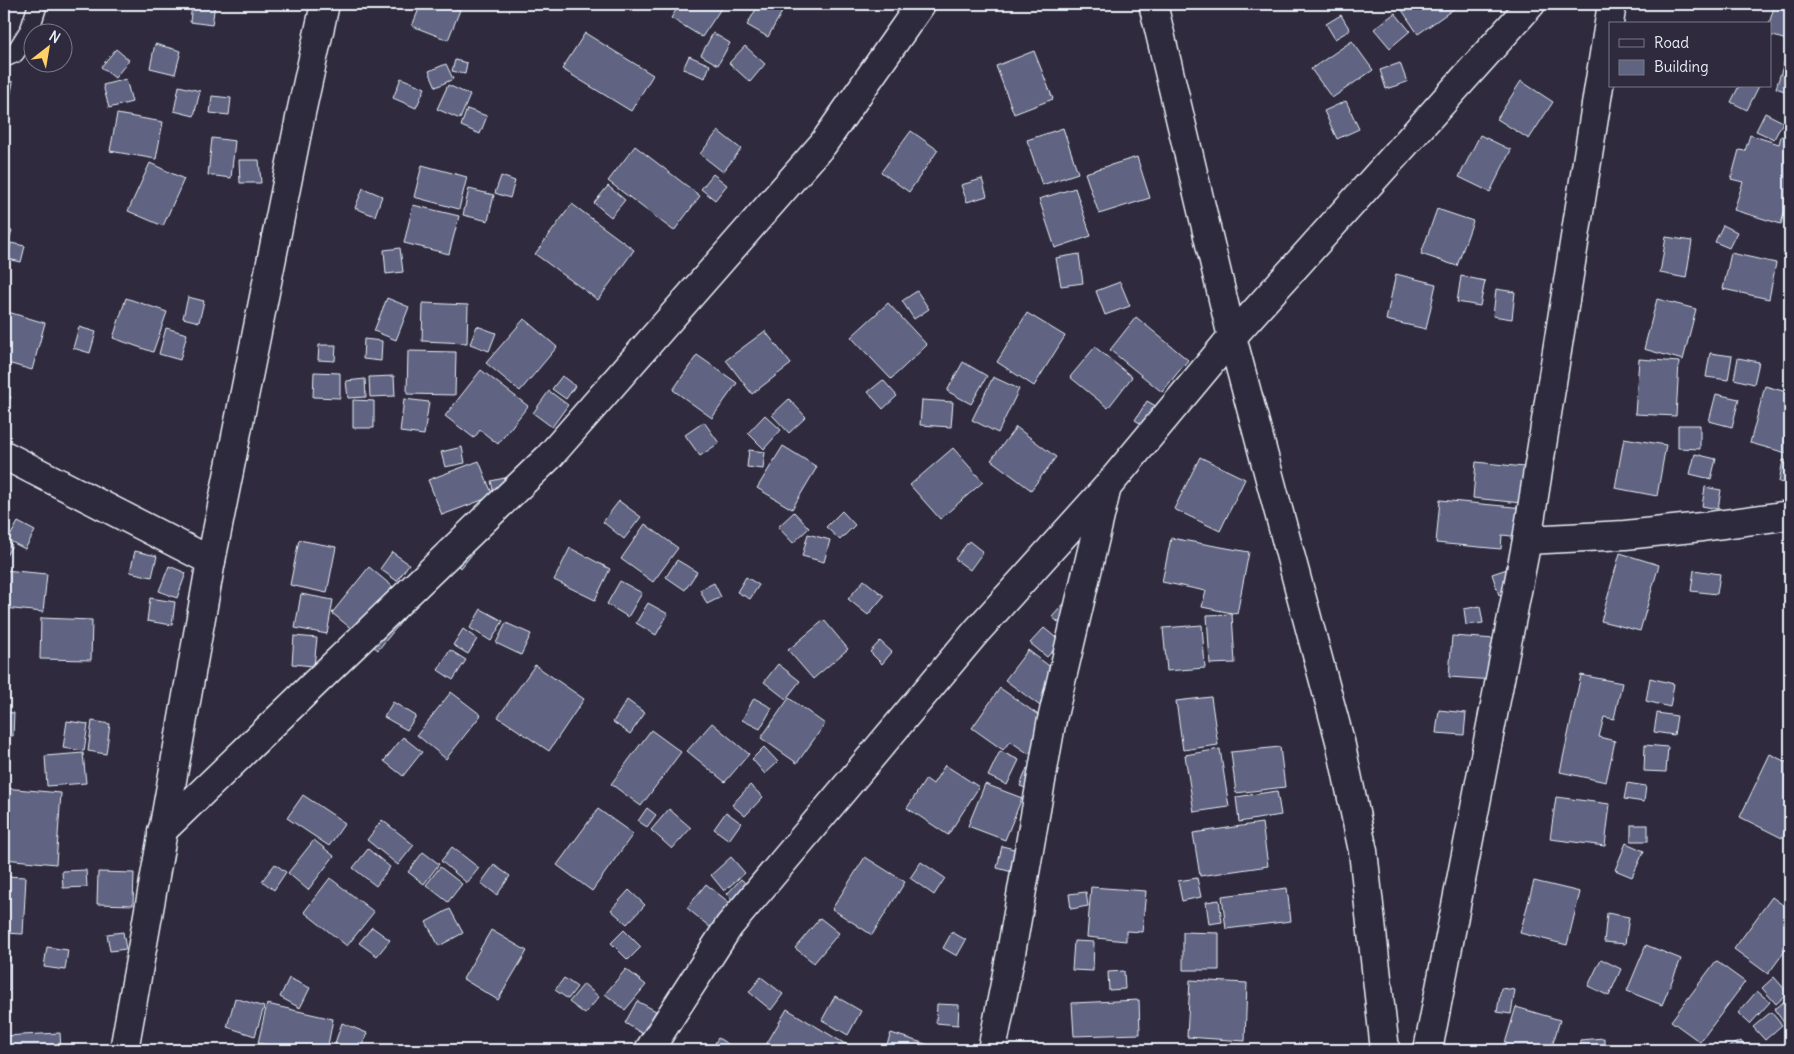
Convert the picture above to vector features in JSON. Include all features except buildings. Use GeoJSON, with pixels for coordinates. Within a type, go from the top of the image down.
{"type":"FeatureCollection","features":[{"type":"Feature","properties":{"kind":"street"},"geometry":{"type":"LineString","coordinates":[[124,1050],[211,561],[295,143],[325,4]]}},
{"type":"Feature","properties":{"kind":"street"},"geometry":{"type":"LineString","coordinates":[[162,831],[550,457],[823,144],[921,4]]}},
{"type":"Feature","properties":{"kind":"street"},"geometry":{"type":"LineString","coordinates":[[1153,4],[1232,337],[1340,741],[1363,851],[1385,1050]]}},
{"type":"Feature","properties":{"kind":"street"},"geometry":{"type":"LineString","coordinates":[[649,1050],[729,926],[976,632],[1107,487],[1232,337],[1531,4]]}},
{"type":"Feature","properties":{"kind":"street"},"geometry":{"type":"LineString","coordinates":[[1609,22],[1612,4]]}},
{"type":"Feature","properties":{"kind":"street"},"geometry":{"type":"LineString","coordinates":[[1428,1050],[1527,540],[1609,23]]}},
{"type":"Feature","properties":{"kind":"street"},"geometry":{"type":"LineString","coordinates":[[4,455],[211,561]]}},
{"type":"Feature","properties":{"kind":"street"},"geometry":{"type":"LineString","coordinates":[[992,1050],[1051,724],[1107,487]]}},
{"type":"Feature","properties":{"kind":"street"},"geometry":{"type":"LineString","coordinates":[[1527,540],[1625,535],[1790,515]]}},
{"type":"Feature","properties":{"kind":"lane"},"geometry":{"type":"LineString","coordinates":[[4,58],[15,52],[30,29],[38,4]]}}]}
